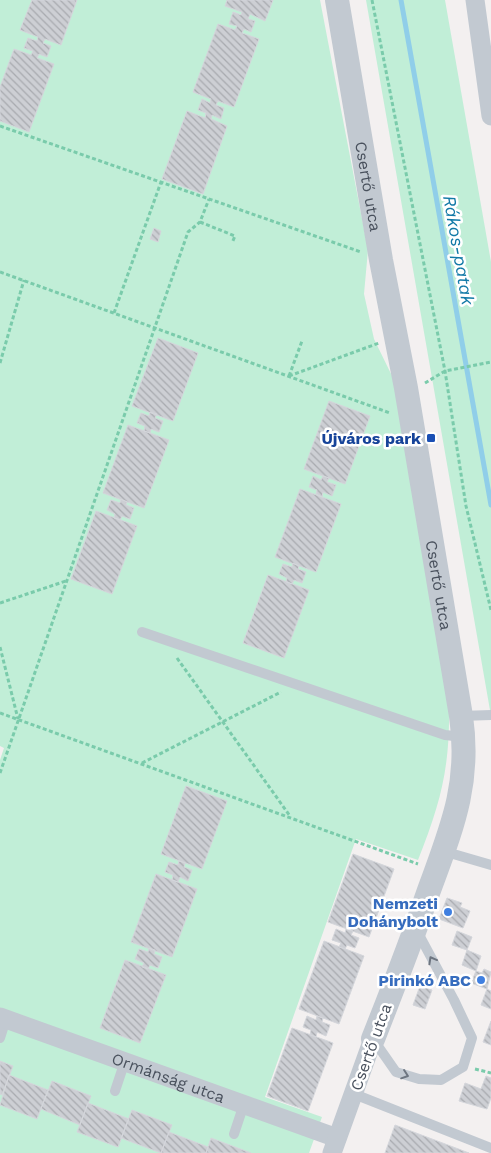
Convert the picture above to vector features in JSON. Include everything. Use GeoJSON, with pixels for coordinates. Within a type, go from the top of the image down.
{"type":"FeatureCollection","features":[{"type":"Feature","properties":{"kind":"street","name":"Csertő utca"},"geometry":{"type":"LineString","coordinates":[[335,1146],[440,861],[456,811],[463,781],[462,727],[412,421],[381,260],[337,0]]}},
{"type":"Feature","properties":{"kind":"street"},"geometry":{"type":"LineString","coordinates":[[481,11],[491,116]]}},
{"type":"Feature","properties":{"kind":"street","name":"Ormánság utca"},"geometry":{"type":"LineString","coordinates":[[3,1018],[244,1104],[335,1146]]}},
{"type":"Feature","properties":{"kind":"lane"},"geometry":{"type":"LineString","coordinates":[[142,632],[445,735],[491,714]]}},
{"type":"Feature","properties":{"kind":"lane"},"geometry":{"type":"LineString","coordinates":[[440,861],[491,865]]}},
{"type":"Feature","properties":{"kind":"lane"},"geometry":{"type":"LineString","coordinates":[[373,1039],[396,1072],[418,1079],[441,1080],[463,1066],[472,1038],[416,929]]}},
{"type":"Feature","properties":{"kind":"lane"},"geometry":{"type":"LineString","coordinates":[[0,1038],[3,1018]]}},
{"type":"Feature","properties":{"kind":"lane"},"geometry":{"type":"LineString","coordinates":[[115,1091],[125,1061]]}},
{"type":"Feature","properties":{"kind":"lane"},"geometry":{"type":"LineString","coordinates":[[354,1094],[491,1148]]}},
{"type":"Feature","properties":{"kind":"lane"},"geometry":{"type":"LineString","coordinates":[[234,1134],[244,1104]]}},
{"type":"Feature","properties":{"kind":"path"},"geometry":{"type":"LineString","coordinates":[[372,0],[445,372],[466,506],[491,610]]}},
{"type":"Feature","properties":{"kind":"path"},"geometry":{"type":"LineString","coordinates":[[0,126],[381,260]]}},
{"type":"Feature","properties":{"kind":"path"},"geometry":{"type":"LineString","coordinates":[[114,313],[161,182]]}},
{"type":"Feature","properties":{"kind":"path"},"geometry":{"type":"LineString","coordinates":[[0,773],[188,232],[200,222],[209,199]]}},
{"type":"Feature","properties":{"kind":"path"},"geometry":{"type":"LineString","coordinates":[[200,222],[235,236],[232,243]]}},
{"type":"Feature","properties":{"kind":"path"},"geometry":{"type":"LineString","coordinates":[[0,272],[412,421]]}},
{"type":"Feature","properties":{"kind":"path"},"geometry":{"type":"LineString","coordinates":[[0,363],[24,280]]}},
{"type":"Feature","properties":{"kind":"path"},"geometry":{"type":"LineString","coordinates":[[289,376],[396,337]]}},
{"type":"Feature","properties":{"kind":"path"},"geometry":{"type":"LineString","coordinates":[[289,376],[302,341]]}},
{"type":"Feature","properties":{"kind":"path"},"geometry":{"type":"LineString","coordinates":[[445,372],[491,362]]}},
{"type":"Feature","properties":{"kind":"path"},"geometry":{"type":"LineString","coordinates":[[0,603],[67,581]]}},
{"type":"Feature","properties":{"kind":"path"},"geometry":{"type":"LineString","coordinates":[[164,639],[291,818]]}},
{"type":"Feature","properties":{"kind":"path"},"geometry":{"type":"LineString","coordinates":[[0,647],[18,719]]}},
{"type":"Feature","properties":{"kind":"path"},"geometry":{"type":"LineString","coordinates":[[141,764],[296,684]]}},
{"type":"Feature","properties":{"kind":"path"},"geometry":{"type":"LineString","coordinates":[[0,713],[291,818],[440,861]]}},
{"type":"Feature","properties":{"kind":"green space"},"geometry":{"type":"Polygon","coordinates":[[[0,0],[320,0],[368,250],[364,294],[374,339],[394,380],[449,705],[449,727],[443,784],[433,820],[418,860],[356,839],[265,1097],[322,1117],[309,1153],[0,1153],[0,760],[4,748],[0,746],[0,0]]]}},
{"type":"Feature","properties":{"kind":"green space"},"geometry":{"type":"Polygon","coordinates":[[[366,0],[445,0],[491,262],[491,716],[366,0]]]}},
{"type":"Feature","properties":{"kind":"building"},"geometry":{"type":"Polygon","coordinates":[[[32,0],[77,0],[61,45],[45,39],[43,43],[51,46],[47,57],[39,54],[37,58],[54,64],[29,132],[0,121],[0,87],[14,49],[31,55],[33,51],[24,48],[28,38],[37,41],[38,37],[20,30],[32,0]]]}},
{"type":"Feature","properties":{"kind":"building"},"geometry":{"type":"Polygon","coordinates":[[[227,0],[273,0],[265,21],[250,14],[248,19],[255,21],[251,32],[244,29],[242,33],[259,39],[234,107],[218,101],[216,105],[224,108],[221,119],[212,115],[211,119],[227,126],[203,194],[162,179],[187,111],[205,118],[206,113],[198,110],[202,99],[210,103],[211,99],[193,92],[218,24],[235,30],[237,26],[229,24],[233,12],[241,15],[242,12],[225,6],[227,0]]]}},
{"type":"Feature","properties":{"kind":"building"},"geometry":{"type":"Polygon","coordinates":[[[154,228],[161,231],[158,242],[150,239],[154,228]]]}},
{"type":"Feature","properties":{"kind":"building"},"geometry":{"type":"Polygon","coordinates":[[[158,338],[198,353],[173,421],[132,406],[158,338]]]}},
{"type":"Feature","properties":{"kind":"building"},"geometry":{"type":"Polygon","coordinates":[[[329,401],[370,416],[345,484],[304,469],[329,401]]]}},
{"type":"Feature","properties":{"kind":"building"},"geometry":{"type":"Polygon","coordinates":[[[150,412],[157,414],[155,418],[163,421],[159,432],[151,429],[150,433],[144,431],[145,426],[137,423],[141,413],[149,416],[150,412]]]}},
{"type":"Feature","properties":{"kind":"building"},"geometry":{"type":"Polygon","coordinates":[[[128,425],[169,440],[144,508],[103,493],[128,425]]]}},
{"type":"Feature","properties":{"kind":"building"},"geometry":{"type":"Polygon","coordinates":[[[313,476],[321,480],[323,476],[329,478],[327,482],[336,485],[332,496],[323,492],[322,497],[316,494],[317,490],[309,487],[313,476]]]}},
{"type":"Feature","properties":{"kind":"building"},"geometry":{"type":"Polygon","coordinates":[[[300,489],[341,504],[316,572],[275,557],[300,489]]]}},
{"type":"Feature","properties":{"kind":"building"},"geometry":{"type":"Polygon","coordinates":[[[121,499],[127,502],[126,505],[134,508],[130,519],[122,516],[120,520],[114,518],[115,514],[107,510],[111,500],[120,503],[121,499]]]}},
{"type":"Feature","properties":{"kind":"building"},"geometry":{"type":"Polygon","coordinates":[[[96,511],[137,526],[112,594],[71,579],[96,511]]]}},
{"type":"Feature","properties":{"kind":"building"},"geometry":{"type":"Polygon","coordinates":[[[293,563],[299,566],[298,569],[306,572],[302,583],[294,580],[292,584],[286,582],[287,578],[279,574],[283,564],[292,567],[293,563]]]}},
{"type":"Feature","properties":{"kind":"building"},"geometry":{"type":"Polygon","coordinates":[[[268,575],[309,590],[284,658],[243,643],[268,575]]]}},
{"type":"Feature","properties":{"kind":"building"},"geometry":{"type":"Polygon","coordinates":[[[186,786],[227,801],[202,869],[161,854],[186,786]]]}},
{"type":"Feature","properties":{"kind":"building"},"geometry":{"type":"Polygon","coordinates":[[[353,854],[394,869],[369,937],[328,922],[353,854]]]}},
{"type":"Feature","properties":{"kind":"building"},"geometry":{"type":"Polygon","coordinates":[[[179,861],[185,863],[184,867],[192,870],[188,881],[180,877],[178,882],[172,880],[173,875],[165,872],[169,862],[178,865],[179,861]]]}},
{"type":"Feature","properties":{"kind":"building"},"geometry":{"type":"Polygon","coordinates":[[[156,874],[197,889],[172,957],[131,942],[156,874]]]}},
{"type":"Feature","properties":{"kind":"building"},"geometry":{"type":"Polygon","coordinates":[[[447,898],[462,903],[460,907],[470,911],[463,928],[439,919],[447,898]]]}},
{"type":"Feature","properties":{"kind":"building"},"geometry":{"type":"Polygon","coordinates":[[[336,929],[345,933],[346,929],[353,931],[351,935],[359,938],[355,948],[347,945],[345,949],[339,947],[341,943],[332,940],[336,929]]]}},
{"type":"Feature","properties":{"kind":"building"},"geometry":{"type":"Polygon","coordinates":[[[457,931],[472,937],[467,950],[452,945],[457,931]]]}},
{"type":"Feature","properties":{"kind":"building"},"geometry":{"type":"Polygon","coordinates":[[[324,941],[364,956],[339,1024],[299,1009],[324,941]]]}},
{"type":"Feature","properties":{"kind":"building"},"geometry":{"type":"Polygon","coordinates":[[[149,948],[155,950],[154,954],[162,957],[158,968],[150,965],[148,969],[142,967],[144,963],[135,959],[139,949],[148,952],[149,948]]]}},
{"type":"Feature","properties":{"kind":"building"},"geometry":{"type":"Polygon","coordinates":[[[467,950],[481,956],[476,971],[462,965],[467,950]]]}},
{"type":"Feature","properties":{"kind":"building"},"geometry":{"type":"Polygon","coordinates":[[[125,960],[166,975],[140,1043],[100,1028],[125,960]]]}},
{"type":"Feature","properties":{"kind":"building","name":"Pirinkó ABC"},"geometry":{"type":"Polygon","coordinates":[[[484,969],[491,972],[487,989],[471,983],[476,971],[482,973],[484,969]]]}},
{"type":"Feature","properties":{"kind":"building"},"geometry":{"type":"Polygon","coordinates":[[[420,986],[432,990],[425,1009],[413,1005],[420,986]]]}},
{"type":"Feature","properties":{"kind":"building"},"geometry":{"type":"Polygon","coordinates":[[[487,989],[491,991],[491,1009],[481,1005],[487,989]]]}},
{"type":"Feature","properties":{"kind":"building"},"geometry":{"type":"Polygon","coordinates":[[[307,1016],[316,1020],[317,1016],[323,1018],[322,1022],[330,1025],[326,1036],[317,1032],[316,1037],[310,1035],[311,1030],[303,1027],[307,1016]]]}},
{"type":"Feature","properties":{"kind":"building"},"geometry":{"type":"Polygon","coordinates":[[[491,1021],[491,1045],[483,1042],[491,1021]]]}},
{"type":"Feature","properties":{"kind":"building"},"geometry":{"type":"Polygon","coordinates":[[[292,1028],[333,1043],[308,1111],[267,1096],[292,1028]]]}},
{"type":"Feature","properties":{"kind":"building"},"geometry":{"type":"Polygon","coordinates":[[[0,1061],[13,1066],[2,1095],[0,1094],[0,1061]]]}},
{"type":"Feature","properties":{"kind":"building"},"geometry":{"type":"Polygon","coordinates":[[[9,1075],[48,1090],[37,1119],[0,1105],[9,1075]]]}},
{"type":"Feature","properties":{"kind":"building"},"geometry":{"type":"Polygon","coordinates":[[[486,1076],[491,1078],[491,1098],[487,1109],[459,1101],[465,1083],[481,1089],[486,1076]]]}},
{"type":"Feature","properties":{"kind":"building"},"geometry":{"type":"Polygon","coordinates":[[[52,1081],[91,1096],[80,1125],[41,1109],[52,1081]]]}},
{"type":"Feature","properties":{"kind":"building"},"geometry":{"type":"Polygon","coordinates":[[[88,1103],[129,1119],[118,1147],[77,1132],[88,1103]]]}},
{"type":"Feature","properties":{"kind":"building"},"geometry":{"type":"Polygon","coordinates":[[[132,1110],[172,1125],[161,1153],[121,1138],[132,1110]]]}},
{"type":"Feature","properties":{"kind":"building"},"geometry":{"type":"Polygon","coordinates":[[[395,1125],[469,1153],[385,1153],[395,1125]]]}},
{"type":"Feature","properties":{"kind":"building"},"geometry":{"type":"Polygon","coordinates":[[[169,1132],[208,1147],[206,1153],[161,1153],[169,1132]]]}},
{"type":"Feature","properties":{"kind":"building"},"geometry":{"type":"Polygon","coordinates":[[[211,1138],[251,1153],[206,1153],[211,1138]]]}},
{"type":"Feature","properties":{"kind":"waterway","name":"Rákos-patak"},"geometry":{"type":"LineString","coordinates":[[401,0],[491,505]]}},
{"type":"Feature","properties":{"kind":"place","name":"Újváros park"},"geometry":{"type":"Point","coordinates":[431,438]}},
{"type":"Feature","properties":{"kind":"place","name":"Nemzeti Dohánybolt"},"geometry":{"type":"Point","coordinates":[448,912]}},
{"type":"Feature","properties":{"kind":"place","name":"Pirinkó ABC"},"geometry":{"type":"Point","coordinates":[481,980]}}]}
